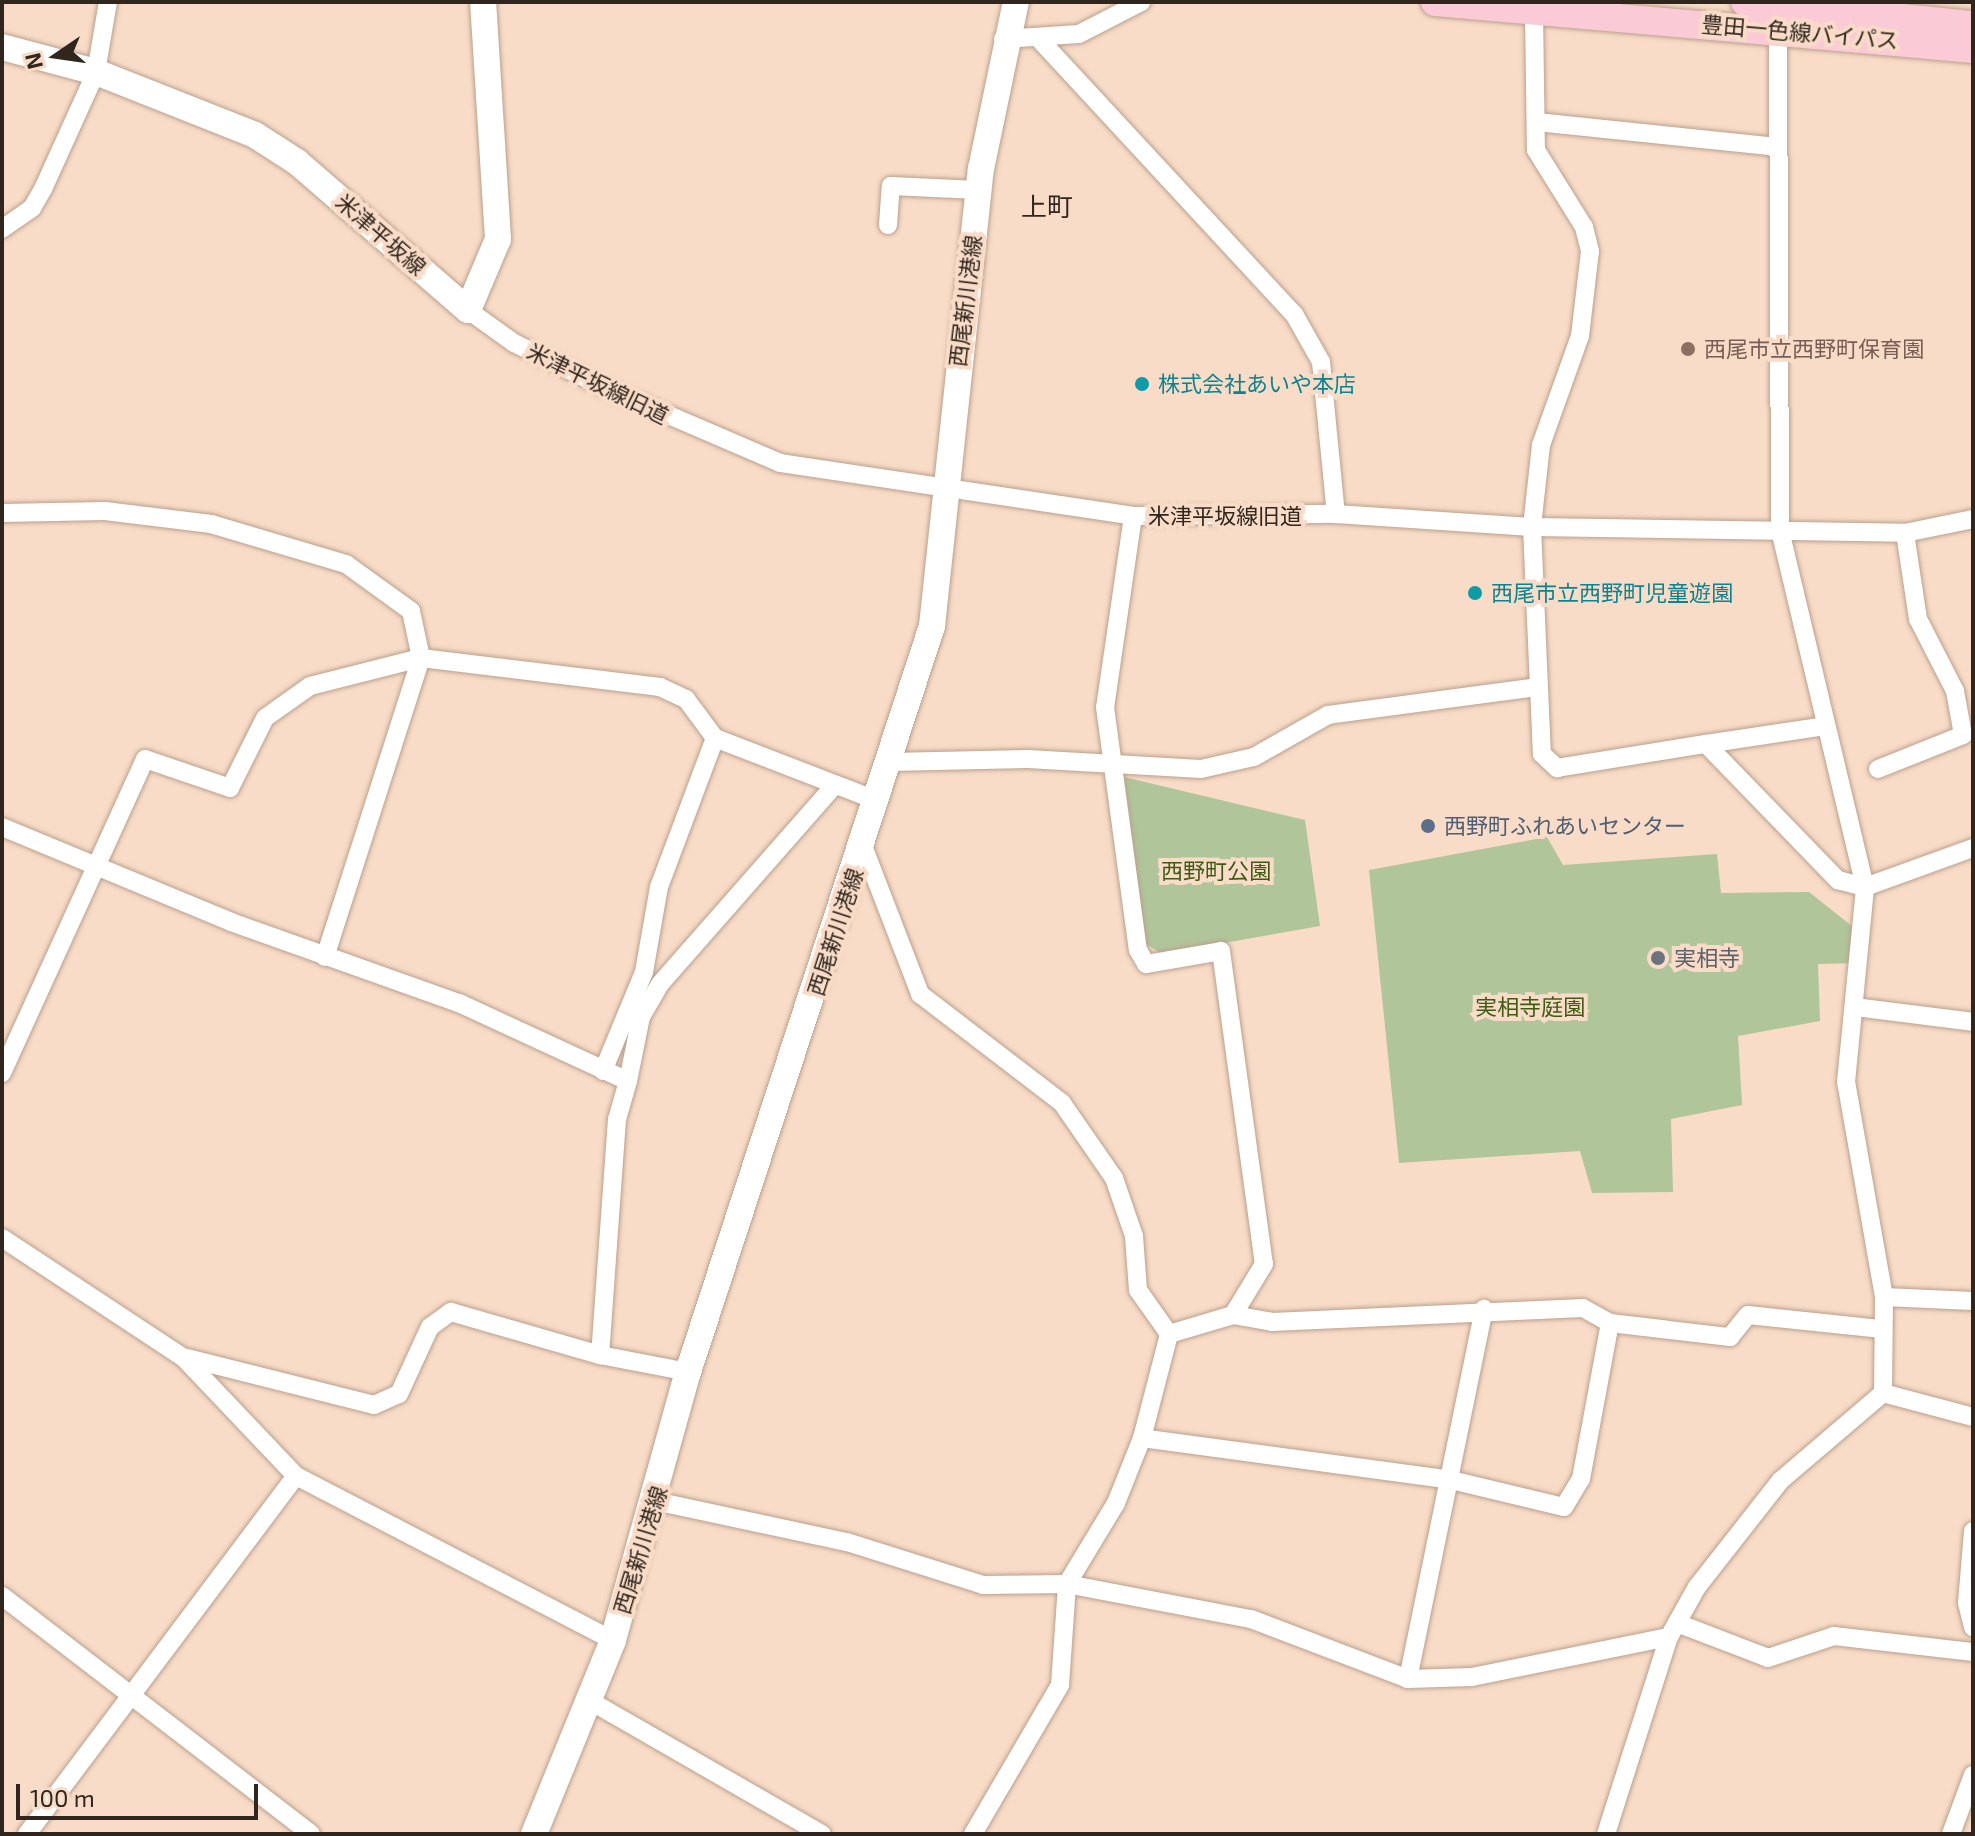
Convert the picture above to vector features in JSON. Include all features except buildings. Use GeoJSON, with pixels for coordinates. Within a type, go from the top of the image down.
{"type":"FeatureCollection","features":[{"type":"Feature","properties":{"kind":"main road"},"geometry":{"type":"LineString","coordinates":[[468,310],[498,239],[483,2]]}},
{"type":"Feature","properties":{"kind":"main road","name":"西尾新川港線"},"geometry":{"type":"LineString","coordinates":[[536,1832],[592,1702],[613,1640],[655,1501],[688,1372],[878,801],[932,626],[943,486],[978,190],[1003,39],[1016,2]]}},
{"type":"Feature","properties":{"kind":"main road","name":"豊田一色線バイパス"},"geometry":{"type":"LineString","coordinates":[[1435,2],[1534,11],[1778,12],[1973,25]]}},
{"type":"Feature","properties":{"kind":"main road","name":"豊田一色線バイパス"},"geometry":{"type":"LineString","coordinates":[[1745,2],[1778,12],[1973,49]]}},
{"type":"Feature","properties":{"kind":"main road","name":"米津平坂線"},"geometry":{"type":"LineString","coordinates":[[2,47],[96,72],[255,135],[297,162],[468,310]]}},
{"type":"Feature","properties":{"kind":"street"},"geometry":{"type":"LineString","coordinates":[[2,229],[32,208],[96,72],[108,2]]}},
{"type":"Feature","properties":{"kind":"street"},"geometry":{"type":"LineString","coordinates":[[1003,39],[1040,40],[1101,27],[1141,2]]}},
{"type":"Feature","properties":{"kind":"street"},"geometry":{"type":"LineString","coordinates":[[1534,11],[1536,150],[1590,251],[1580,336],[1541,445],[1532,527],[1542,754],[1557,768],[1825,726]]}},
{"type":"Feature","properties":{"kind":"street"},"geometry":{"type":"LineString","coordinates":[[1606,1834],[1673,1630],[1697,1587],[1755,1522],[1767,1495],[1883,1393],[1884,1297],[1849,1117],[1865,887],[1780,529],[1778,12]]}},
{"type":"Feature","properties":{"kind":"street"},"geometry":{"type":"LineString","coordinates":[[1040,40],[1294,314],[1321,362],[1336,514]]}},
{"type":"Feature","properties":{"kind":"street"},"geometry":{"type":"LineString","coordinates":[[1536,122],[1778,147]]}},
{"type":"Feature","properties":{"kind":"street"},"geometry":{"type":"LineString","coordinates":[[888,225],[891,186],[978,190]]}},
{"type":"Feature","properties":{"kind":"street","name":"米津平坂線旧道"},"geometry":{"type":"LineString","coordinates":[[468,310],[514,343],[592,382],[780,463],[1133,516],[1336,514],[1532,527],[1905,533],[1973,519]]}},
{"type":"Feature","properties":{"kind":"street"},"geometry":{"type":"LineString","coordinates":[[2,514],[105,511],[196,522],[319,554],[380,582],[411,611],[421,658],[325,957]]}},
{"type":"Feature","properties":{"kind":"street"},"geometry":{"type":"LineString","coordinates":[[1133,516],[1105,707],[1110,765],[1146,964],[1221,951],[1264,1264],[1233,1315]]}},
{"type":"Feature","properties":{"kind":"street"},"geometry":{"type":"LineString","coordinates":[[1878,769],[1963,735],[1964,689],[1918,619],[1905,533]]}},
{"type":"Feature","properties":{"kind":"street"},"geometry":{"type":"LineString","coordinates":[[2,1073],[5,1050],[145,759],[230,788],[265,718],[284,698],[421,658],[660,687],[686,699],[715,738],[878,801]]}},
{"type":"Feature","properties":{"kind":"street"},"geometry":{"type":"LineString","coordinates":[[889,762],[1201,769],[1254,757],[1328,715],[1537,687]]}},
{"type":"Feature","properties":{"kind":"street"},"geometry":{"type":"LineString","coordinates":[[603,1071],[644,972],[659,887],[715,738]]}},
{"type":"Feature","properties":{"kind":"street"},"geometry":{"type":"LineString","coordinates":[[1706,744],[1838,880],[1865,887],[1973,848]]}},
{"type":"Feature","properties":{"kind":"street"},"geometry":{"type":"LineString","coordinates":[[600,1355],[617,1119],[641,1017],[660,984],[835,785]]}},
{"type":"Feature","properties":{"kind":"street"},"geometry":{"type":"LineString","coordinates":[[2,827],[93,868],[325,957],[459,1003],[628,1081]]}},
{"type":"Feature","properties":{"kind":"street"},"geometry":{"type":"LineString","coordinates":[[863,846],[920,994],[1062,1103],[1114,1178],[1134,1236],[1138,1290],[1169,1334],[1142,1438],[1116,1503],[1067,1584],[1060,1685],[973,1834]]}},
{"type":"Feature","properties":{"kind":"street"},"geometry":{"type":"LineString","coordinates":[[1855,1007],[1973,1022]]}},
{"type":"Feature","properties":{"kind":"street"},"geometry":{"type":"LineString","coordinates":[[2,1238],[184,1358],[296,1476],[613,1640]]}},
{"type":"Feature","properties":{"kind":"street"},"geometry":{"type":"LineString","coordinates":[[1884,1297],[1973,1301]]}},
{"type":"Feature","properties":{"kind":"street"},"geometry":{"type":"LineString","coordinates":[[1169,1334],[1233,1315],[1272,1322],[1484,1309],[1583,1308],[1610,1323],[1730,1337],[1748,1315],[1774,1314],[1882,1329]]}},
{"type":"Feature","properties":{"kind":"street"},"geometry":{"type":"LineString","coordinates":[[1408,1679],[1484,1309]]}},
{"type":"Feature","properties":{"kind":"street"},"geometry":{"type":"LineString","coordinates":[[184,1358],[374,1405],[399,1394],[430,1327],[451,1312],[600,1355],[688,1372]]}},
{"type":"Feature","properties":{"kind":"street"},"geometry":{"type":"LineString","coordinates":[[1142,1438],[1447,1479],[1564,1507],[1581,1479],[1610,1323]]}},
{"type":"Feature","properties":{"kind":"street"},"geometry":{"type":"LineString","coordinates":[[1883,1393],[1973,1417]]}},
{"type":"Feature","properties":{"kind":"street"},"geometry":{"type":"LineString","coordinates":[[27,1834],[126,1695],[296,1476]]}},
{"type":"Feature","properties":{"kind":"street"},"geometry":{"type":"LineString","coordinates":[[655,1501],[847,1542],[983,1585],[1067,1584],[1251,1619],[1408,1679],[1472,1677],[1673,1630],[1768,1658],[1834,1636],[1973,1652]]}},
{"type":"Feature","properties":{"kind":"street"},"geometry":{"type":"LineString","coordinates":[[1973,1531],[1967,1603],[1973,1627]]}},
{"type":"Feature","properties":{"kind":"street"},"geometry":{"type":"LineString","coordinates":[[2,1596],[126,1695],[311,1834]]}},
{"type":"Feature","properties":{"kind":"street"},"geometry":{"type":"LineString","coordinates":[[592,1702],[822,1834]]}},
{"type":"Feature","properties":{"kind":"street"},"geometry":{"type":"LineString","coordinates":[[1951,1834],[1973,1775]]}},
{"type":"Feature","properties":{"kind":"green space","name":"西野町公園"},"geometry":{"type":"Polygon","coordinates":[[[1124,777],[1305,820],[1320,926],[1162,954],[1146,944],[1124,777]]]}},
{"type":"Feature","properties":{"kind":"green space","name":"実相寺庭園"},"geometry":{"type":"Polygon","coordinates":[[[1547,837],[1563,865],[1717,854],[1721,893],[1809,892],[1853,927],[1860,963],[1818,964],[1820,1021],[1738,1036],[1742,1105],[1671,1119],[1673,1192],[1592,1193],[1580,1151],[1399,1163],[1369,870],[1547,837]]]}},
{"type":"Feature","properties":{"kind":"place","name":"西尾市立西野町保育園"},"geometry":{"type":"Point","coordinates":[1688,349]}},
{"type":"Feature","properties":{"kind":"place","name":"株式会社あいや本店"},"geometry":{"type":"Point","coordinates":[1142,384]}},
{"type":"Feature","properties":{"kind":"place","name":"西尾市立西野町児童遊園"},"geometry":{"type":"Point","coordinates":[1475,593]}},
{"type":"Feature","properties":{"kind":"place","name":"西野町ふれあいセンター"},"geometry":{"type":"Point","coordinates":[1428,826]}},
{"type":"Feature","properties":{"kind":"place","name":"実相寺"},"geometry":{"type":"Point","coordinates":[1658,958]}},
{"type":"Feature","properties":{"kind":"district","name":"上町"},"geometry":{"type":"Point","coordinates":[1047,206]}}]}
